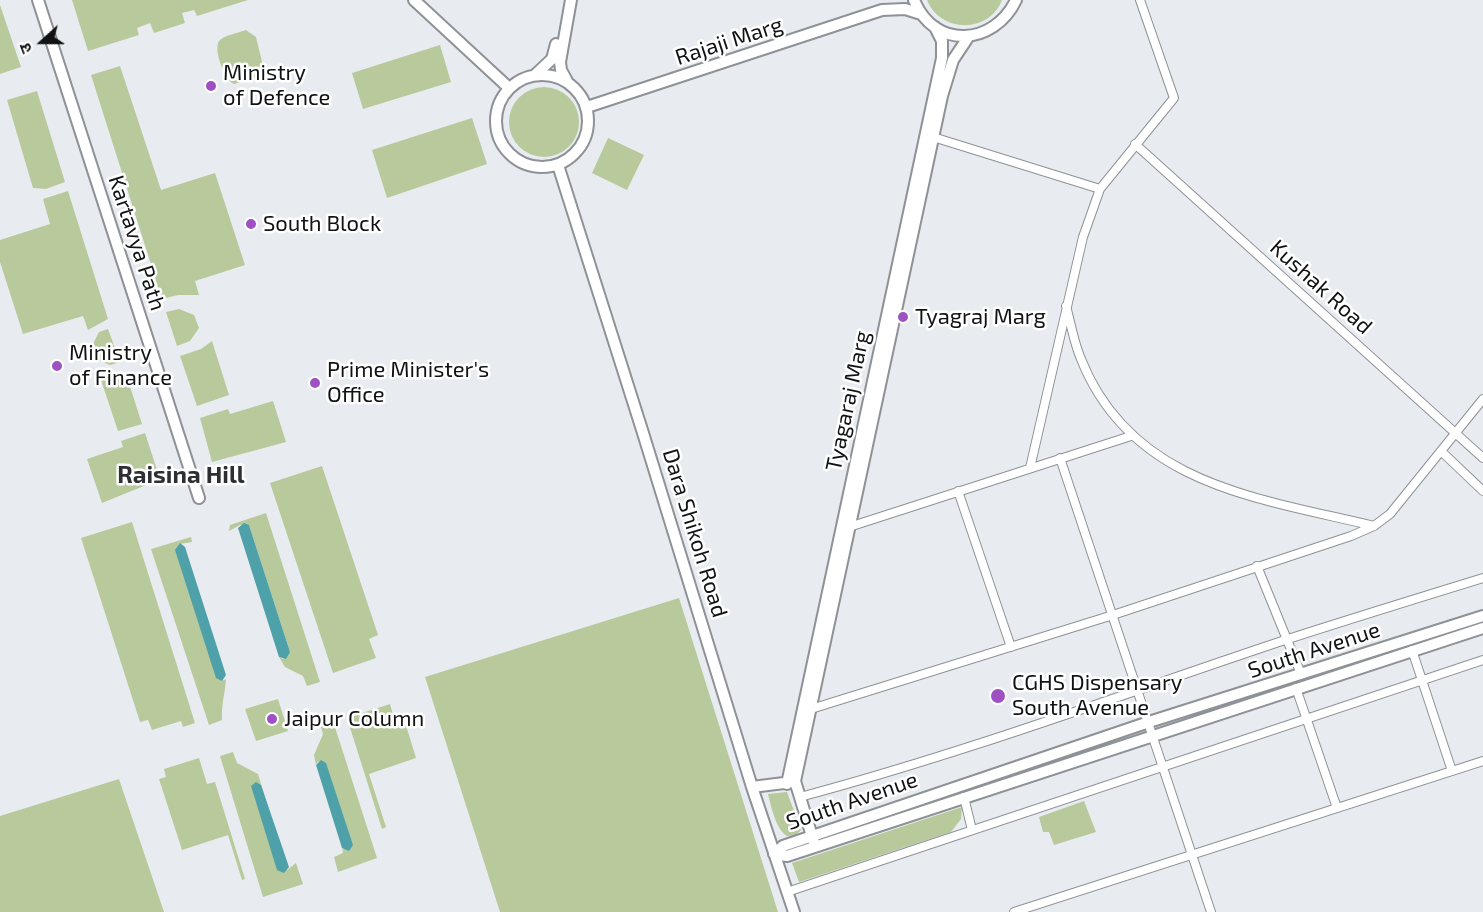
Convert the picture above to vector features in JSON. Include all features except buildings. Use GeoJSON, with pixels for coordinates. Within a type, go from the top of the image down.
{"type":"FeatureCollection","features":[{"type":"Feature","properties":{"kind":"main road","name":"Kartavya Path"},"geometry":{"type":"LineString","coordinates":[[38,0],[199,498]]}},
{"type":"Feature","properties":{"kind":"main road"},"geometry":{"type":"LineString","coordinates":[[414,0],[509,88]]}},
{"type":"Feature","properties":{"kind":"main road"},"geometry":{"type":"LineString","coordinates":[[535,75],[547,74],[567,82],[579,92],[587,107],[588,127],[581,146],[567,161],[558,165],[533,167],[511,155],[503,146],[498,134],[496,106],[509,88],[535,75],[552,59],[566,0]]}},
{"type":"Feature","properties":{"kind":"main road"},"geometry":{"type":"LineString","coordinates":[[567,82],[560,62],[571,0]]}},
{"type":"Feature","properties":{"kind":"main road","name":"Rajaji Marg"},"geometry":{"type":"LineString","coordinates":[[882,10],[895,0]]}},
{"type":"Feature","properties":{"kind":"main road"},"geometry":{"type":"LineString","coordinates":[[914,0],[921,14],[935,27],[953,35],[969,36],[996,27],[1016,0]]}},
{"type":"Feature","properties":{"kind":"main road","name":"Rajaji Marg"},"geometry":{"type":"LineString","coordinates":[[587,107],[882,10],[905,9],[921,14]]}},
{"type":"Feature","properties":{"kind":"main road","name":"Tyagaraj Marg"},"geometry":{"type":"LineString","coordinates":[[791,782],[811,709],[933,137],[947,59],[935,27]]}},
{"type":"Feature","properties":{"kind":"main road","name":"Tyagaraj Marg"},"geometry":{"type":"LineString","coordinates":[[814,840],[800,797],[791,782],[947,59],[969,36]]}},
{"type":"Feature","properties":{"kind":"main road","name":"Dara Shikoh Road"},"geometry":{"type":"LineString","coordinates":[[558,165],[647,444],[752,787],[794,912]]}},
{"type":"Feature","properties":{"kind":"main road","name":"South Avenue"},"geometry":{"type":"LineString","coordinates":[[814,840],[1149,722],[1483,616]]}},
{"type":"Feature","properties":{"kind":"main road","name":"South Avenue"},"geometry":{"type":"LineString","coordinates":[[774,854],[783,846],[814,840],[964,797],[1483,628]]}},
{"type":"Feature","properties":{"kind":"main road"},"geometry":{"type":"LineString","coordinates":[[752,787],[791,782]]}},
{"type":"Feature","properties":{"kind":"street"},"geometry":{"type":"LineString","coordinates":[[1030,468],[1083,237],[1100,189],[1174,98],[1140,0]]}},
{"type":"Feature","properties":{"kind":"street"},"geometry":{"type":"LineString","coordinates":[[933,137],[1100,189]]}},
{"type":"Feature","properties":{"kind":"street","name":"Kushak Road"},"geometry":{"type":"LineString","coordinates":[[1135,144],[1483,458]]}},
{"type":"Feature","properties":{"kind":"street"},"geometry":{"type":"LineString","coordinates":[[1066,305],[1081,359],[1100,397],[1131,436],[1162,460],[1204,480],[1249,496],[1374,526]]}},
{"type":"Feature","properties":{"kind":"street"},"geometry":{"type":"LineString","coordinates":[[811,709],[1113,615],[1351,536],[1374,526],[1390,514],[1483,399]]}},
{"type":"Feature","properties":{"kind":"street"},"geometry":{"type":"LineString","coordinates":[[849,528],[1131,436]]}},
{"type":"Feature","properties":{"kind":"street"},"geometry":{"type":"LineString","coordinates":[[1441,451],[1483,491]]}},
{"type":"Feature","properties":{"kind":"street"},"geometry":{"type":"LineString","coordinates":[[1060,459],[1211,912]]}},
{"type":"Feature","properties":{"kind":"street"},"geometry":{"type":"LineString","coordinates":[[958,491],[1011,647]]}},
{"type":"Feature","properties":{"kind":"street"},"geometry":{"type":"LineString","coordinates":[[1257,566],[1301,674]]}},
{"type":"Feature","properties":{"kind":"street"},"geometry":{"type":"LineString","coordinates":[[800,797],[1138,692],[1287,640],[1483,578]]}},
{"type":"Feature","properties":{"kind":"street"},"geometry":{"type":"LineString","coordinates":[[1412,650],[1452,771]]}},
{"type":"Feature","properties":{"kind":"street"},"geometry":{"type":"LineString","coordinates":[[787,892],[1483,660]]}},
{"type":"Feature","properties":{"kind":"street"},"geometry":{"type":"LineString","coordinates":[[1296,688],[1337,808]]}},
{"type":"Feature","properties":{"kind":"street"},"geometry":{"type":"LineString","coordinates":[[1014,912],[1483,761]]}},
{"type":"Feature","properties":{"kind":"street"},"geometry":{"type":"LineString","coordinates":[[964,797],[972,830]]}},
{"type":"Feature","properties":{"kind":"green space"},"geometry":{"type":"Polygon","coordinates":[[[72,0],[248,0],[197,16],[194,10],[182,13],[185,23],[154,33],[150,23],[137,28],[139,35],[88,51],[72,0]]]}},
{"type":"Feature","properties":{"kind":"green space"},"geometry":{"type":"Polygon","coordinates":[[[927,0],[1002,0],[996,11],[987,19],[976,24],[964,25],[942,19],[933,11],[927,0]]]}},
{"type":"Feature","properties":{"kind":"green space"},"geometry":{"type":"Polygon","coordinates":[[[0,5],[21,67],[0,74],[0,5]]]}},
{"type":"Feature","properties":{"kind":"green space"},"geometry":{"type":"Polygon","coordinates":[[[246,30],[256,37],[264,70],[258,77],[234,84],[227,77],[221,65],[218,51],[219,41],[224,37],[246,30]]]}},
{"type":"Feature","properties":{"kind":"green space"},"geometry":{"type":"Polygon","coordinates":[[[440,45],[451,82],[363,109],[352,73],[440,45]]]}},
{"type":"Feature","properties":{"kind":"green space"},"geometry":{"type":"Polygon","coordinates":[[[120,66],[161,190],[215,173],[245,265],[195,281],[199,295],[178,295],[162,299],[91,75],[120,66]]]}},
{"type":"Feature","properties":{"kind":"green space"},"geometry":{"type":"Polygon","coordinates":[[[544,87],[563,93],[573,103],[579,122],[573,141],[563,151],[544,157],[525,151],[515,141],[509,122],[515,103],[525,93],[544,87]]]}},
{"type":"Feature","properties":{"kind":"green space"},"geometry":{"type":"Polygon","coordinates":[[[37,91],[65,182],[46,189],[33,188],[7,100],[37,91]]]}},
{"type":"Feature","properties":{"kind":"green space"},"geometry":{"type":"Polygon","coordinates":[[[472,118],[487,164],[387,198],[372,150],[472,118]]]}},
{"type":"Feature","properties":{"kind":"green space"},"geometry":{"type":"Polygon","coordinates":[[[608,138],[644,155],[627,190],[592,173],[608,138]]]}},
{"type":"Feature","properties":{"kind":"green space"},"geometry":{"type":"Polygon","coordinates":[[[68,191],[108,319],[88,330],[83,316],[23,334],[0,262],[0,240],[50,224],[43,199],[68,191]]]}},
{"type":"Feature","properties":{"kind":"green space"},"geometry":{"type":"Polygon","coordinates":[[[179,309],[194,315],[199,328],[190,341],[177,346],[166,312],[179,309]]]}},
{"type":"Feature","properties":{"kind":"green space"},"geometry":{"type":"Polygon","coordinates":[[[108,329],[120,362],[110,365],[97,360],[92,346],[99,332],[108,329]]]}},
{"type":"Feature","properties":{"kind":"green space"},"geometry":{"type":"Polygon","coordinates":[[[212,341],[229,395],[197,406],[180,356],[201,349],[212,341]]]}},
{"type":"Feature","properties":{"kind":"green space"},"geometry":{"type":"Polygon","coordinates":[[[99,374],[126,374],[142,424],[118,431],[99,374]]]}},
{"type":"Feature","properties":{"kind":"green space"},"geometry":{"type":"Polygon","coordinates":[[[273,401],[286,442],[212,462],[200,418],[228,409],[230,414],[273,401]]]}},
{"type":"Feature","properties":{"kind":"green space"},"geometry":{"type":"Polygon","coordinates":[[[145,433],[159,476],[156,481],[102,503],[87,459],[123,447],[121,441],[145,433]]]}},
{"type":"Feature","properties":{"kind":"green space"},"geometry":{"type":"Polygon","coordinates":[[[322,466],[378,635],[369,639],[376,658],[333,673],[270,483],[322,466]]]}},
{"type":"Feature","properties":{"kind":"green space"},"geometry":{"type":"Polygon","coordinates":[[[266,513],[320,682],[307,686],[303,676],[285,667],[279,657],[283,659],[290,652],[249,525],[240,525],[229,531],[230,525],[266,513]]]}},
{"type":"Feature","properties":{"kind":"green space"},"geometry":{"type":"Polygon","coordinates":[[[132,522],[195,723],[183,727],[181,721],[152,730],[148,720],[140,722],[81,538],[132,522]]]}},
{"type":"Feature","properties":{"kind":"green space"},"geometry":{"type":"Polygon","coordinates":[[[191,537],[192,542],[180,544],[222,681],[226,679],[222,720],[209,725],[151,549],[191,537]]]}},
{"type":"Feature","properties":{"kind":"green space"},"geometry":{"type":"Polygon","coordinates":[[[679,598],[778,912],[500,912],[425,677],[679,598]]]}},
{"type":"Feature","properties":{"kind":"green space"},"geometry":{"type":"Polygon","coordinates":[[[278,699],[288,731],[256,741],[245,709],[278,699]]]}},
{"type":"Feature","properties":{"kind":"green space"},"geometry":{"type":"Polygon","coordinates":[[[390,704],[396,725],[405,722],[416,758],[369,774],[386,827],[382,829],[347,718],[390,704]]]}},
{"type":"Feature","properties":{"kind":"green space"},"geometry":{"type":"Polygon","coordinates":[[[333,721],[377,858],[338,872],[334,857],[343,853],[342,848],[344,851],[318,761],[316,765],[314,755],[323,734],[320,724],[333,721]]]}},
{"type":"Feature","properties":{"kind":"green space"},"geometry":{"type":"Polygon","coordinates":[[[233,752],[237,763],[258,774],[287,870],[296,863],[303,884],[263,897],[220,756],[233,752]]]}},
{"type":"Feature","properties":{"kind":"green space"},"geometry":{"type":"Polygon","coordinates":[[[199,758],[207,784],[215,782],[245,879],[242,880],[228,835],[182,850],[159,779],[166,777],[164,769],[199,758]]]}},
{"type":"Feature","properties":{"kind":"green space"},"geometry":{"type":"Polygon","coordinates":[[[119,779],[164,912],[0,912],[0,816],[119,779]]]}},
{"type":"Feature","properties":{"kind":"green space"},"geometry":{"type":"Polygon","coordinates":[[[787,792],[801,830],[794,836],[788,836],[778,826],[768,794],[787,792]]]}},
{"type":"Feature","properties":{"kind":"green space"},"geometry":{"type":"Polygon","coordinates":[[[1084,801],[1096,832],[1054,845],[1049,832],[1043,832],[1039,817],[1084,801]]]}},
{"type":"Feature","properties":{"kind":"green space"},"geometry":{"type":"Polygon","coordinates":[[[962,807],[961,819],[951,832],[799,882],[792,863],[962,807]]]}},
{"type":"Feature","properties":{"kind":"water"},"geometry":{"type":"Polygon","coordinates":[[[244,523],[249,525],[290,652],[286,659],[279,657],[238,528],[244,523]]]}},
{"type":"Feature","properties":{"kind":"water"},"geometry":{"type":"Polygon","coordinates":[[[180,543],[185,547],[226,675],[222,681],[216,678],[175,550],[180,543]]]}},
{"type":"Feature","properties":{"kind":"water"},"geometry":{"type":"Polygon","coordinates":[[[321,760],[326,763],[353,845],[349,851],[342,848],[316,765],[321,760]]]}},
{"type":"Feature","properties":{"kind":"water"},"geometry":{"type":"Polygon","coordinates":[[[256,782],[261,785],[289,867],[284,873],[277,870],[251,786],[256,782]]]}},
{"type":"Feature","properties":{"kind":"place","name":"Ministry of Defence"},"geometry":{"type":"Point","coordinates":[211,86]}},
{"type":"Feature","properties":{"kind":"place","name":"South Block"},"geometry":{"type":"Point","coordinates":[251,224]}},
{"type":"Feature","properties":{"kind":"place","name":"Tyagraj Marg"},"geometry":{"type":"Point","coordinates":[903,317]}},
{"type":"Feature","properties":{"kind":"place","name":"Ministry of Finance"},"geometry":{"type":"Point","coordinates":[57,366]}},
{"type":"Feature","properties":{"kind":"place","name":"Prime Minister's Office"},"geometry":{"type":"Point","coordinates":[315,383]}},
{"type":"Feature","properties":{"kind":"place","name":"CGHS Dispensary South Avenue"},"geometry":{"type":"Point","coordinates":[998,696]}},
{"type":"Feature","properties":{"kind":"place","name":"Jaipur Column"},"geometry":{"type":"Point","coordinates":[272,719]}},
{"type":"Feature","properties":{"kind":"district","name":"Raisina Hill"},"geometry":{"type":"Point","coordinates":[181,475]}}]}
